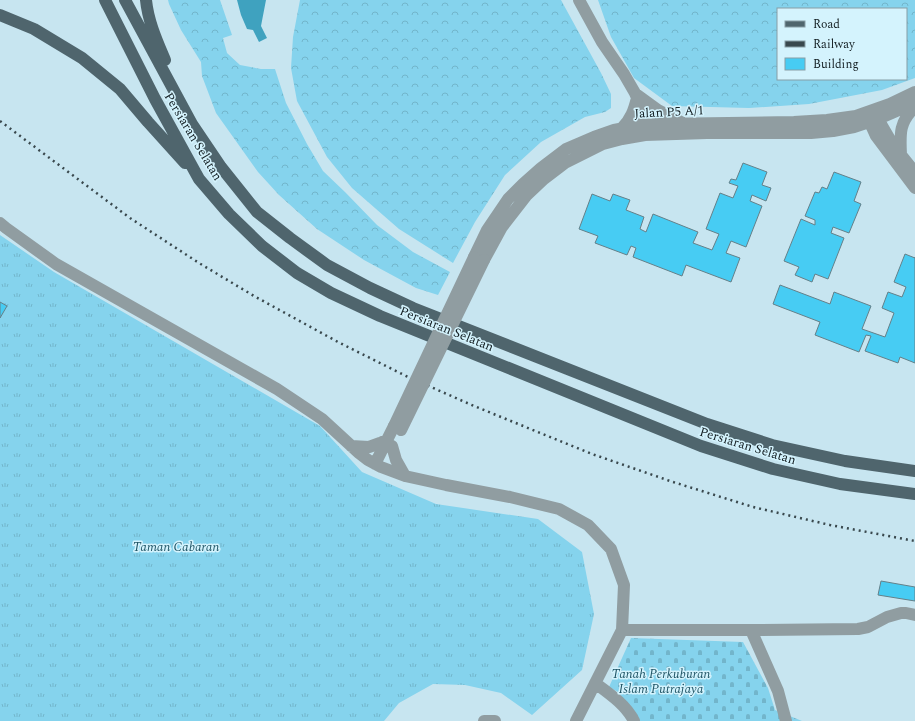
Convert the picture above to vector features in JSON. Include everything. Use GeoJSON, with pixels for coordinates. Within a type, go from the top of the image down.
{"type":"FeatureCollection","features":[{"type":"Feature","properties":{"kind":"main road","name":"Persiaran Selatan"},"geometry":{"type":"LineString","coordinates":[[105,0],[155,99],[199,178],[229,214],[262,246],[297,273],[331,293],[380,316],[612,411],[708,448],[773,469],[840,484],[915,494]]}},
{"type":"Feature","properties":{"kind":"main road","name":"Persiaran Selatan"},"geometry":{"type":"LineString","coordinates":[[125,0],[192,124],[221,166],[258,212],[327,265],[370,288],[413,308],[707,424],[772,445],[845,460],[915,471]]}},
{"type":"Feature","properties":{"kind":"main road"},"geometry":{"type":"LineString","coordinates":[[146,0],[147,9],[157,40],[192,124]]}},
{"type":"Feature","properties":{"kind":"main road"},"geometry":{"type":"LineString","coordinates":[[0,15],[34,29],[82,58],[120,89],[199,178]]}},
{"type":"Feature","properties":{"kind":"street"},"geometry":{"type":"LineString","coordinates":[[579,0],[602,42],[624,74],[636,96],[642,109],[645,130]]}},
{"type":"Feature","properties":{"kind":"street","name":"Jalan P5 A/1"},"geometry":{"type":"LineString","coordinates":[[479,258],[487,230],[508,199],[529,178],[566,149],[594,137],[622,128],[707,133],[811,133],[833,131],[854,127],[890,104],[915,92]]}},
{"type":"Feature","properties":{"kind":"street"},"geometry":{"type":"LineString","coordinates":[[636,96],[683,123]]}},
{"type":"Feature","properties":{"kind":"street"},"geometry":{"type":"LineString","coordinates":[[622,128],[627,123],[634,111],[636,96]]}},
{"type":"Feature","properties":{"kind":"street","name":"Jalan P5 A/1"},"geometry":{"type":"LineString","coordinates":[[479,258],[526,196],[544,179],[565,163],[603,144],[622,139],[645,130],[683,123],[821,121],[856,116],[872,116],[915,103]]}},
{"type":"Feature","properties":{"kind":"street"},"geometry":{"type":"LineString","coordinates":[[901,156],[900,130],[905,118],[915,107]]}},
{"type":"Feature","properties":{"kind":"street"},"geometry":{"type":"LineString","coordinates":[[872,116],[901,156],[915,172]]}},
{"type":"Feature","properties":{"kind":"street"},"geometry":{"type":"LineString","coordinates":[[872,116],[876,136],[915,188]]}},
{"type":"Feature","properties":{"kind":"street"},"geometry":{"type":"LineString","coordinates":[[0,223],[56,264],[277,389],[322,419],[359,453],[378,466],[405,476],[446,486],[510,497],[559,508],[588,525],[611,549],[624,585],[622,630],[576,721]]}},
{"type":"Feature","properties":{"kind":"street"},"geometry":{"type":"LineString","coordinates":[[378,466],[398,428],[479,258]]}},
{"type":"Feature","properties":{"kind":"street"},"geometry":{"type":"LineString","coordinates":[[351,446],[369,446],[380,443],[390,443]]}},
{"type":"Feature","properties":{"kind":"street"},"geometry":{"type":"LineString","coordinates":[[390,443],[396,460],[405,476]]}},
{"type":"Feature","properties":{"kind":"street"},"geometry":{"type":"LineString","coordinates":[[622,630],[858,629],[868,627],[887,617],[901,613],[915,615]]}},
{"type":"Feature","properties":{"kind":"street"},"geometry":{"type":"LineString","coordinates":[[751,630],[778,690],[786,721]]}},
{"type":"Feature","properties":{"kind":"street"},"geometry":{"type":"LineString","coordinates":[[595,682],[613,696],[625,708],[634,721]]}},
{"type":"Feature","properties":{"kind":"street"},"geometry":{"type":"LineString","coordinates":[[484,721],[495,721]]}},
{"type":"Feature","properties":{"kind":"green space"},"geometry":{"type":"Polygon","coordinates":[[[168,0],[220,0],[232,35],[223,38],[227,53],[240,65],[261,69],[275,69],[286,103],[323,171],[377,225],[413,252],[450,272],[438,295],[416,288],[364,260],[317,229],[279,195],[258,172],[216,113],[202,76],[201,62],[181,30],[168,0]]]}},
{"type":"Feature","properties":{"kind":"green space"},"geometry":{"type":"Polygon","coordinates":[[[300,0],[561,0],[611,94],[611,108],[605,112],[585,117],[541,142],[505,175],[475,222],[453,263],[399,229],[352,188],[327,157],[297,101],[291,68],[293,37],[300,0]]]}},
{"type":"Feature","properties":{"kind":"green space"},"geometry":{"type":"Polygon","coordinates":[[[598,0],[915,0],[915,78],[882,90],[809,104],[749,108],[672,106],[634,78],[611,37],[598,0]]]}},
{"type":"Feature","properties":{"kind":"green space","name":"Taman Cabaran"},"geometry":{"type":"Polygon","coordinates":[[[0,235],[54,272],[320,426],[362,472],[436,504],[538,519],[582,552],[594,614],[582,670],[532,715],[501,693],[465,685],[433,684],[399,703],[384,721],[0,721],[0,235]]]}},
{"type":"Feature","properties":{"kind":"green space","name":"Tanah Perkuburan Islam Putrajaya"},"geometry":{"type":"Polygon","coordinates":[[[631,638],[743,642],[768,688],[775,710],[802,721],[638,721],[632,710],[618,692],[609,687],[631,638]]]}},
{"type":"Feature","properties":{"kind":"shaded area"},"geometry":{"type":"Polygon","coordinates":[[[237,0],[266,0],[261,26],[267,38],[259,42],[253,30],[247,29],[237,0]]]}},
{"type":"Feature","properties":{"kind":"building"},"geometry":{"type":"Polygon","coordinates":[[[743,163],[767,172],[762,185],[771,188],[766,201],[752,195],[750,201],[762,206],[746,247],[731,241],[726,253],[740,258],[731,282],[686,265],[682,276],[633,257],[636,248],[631,246],[627,255],[595,243],[598,236],[579,229],[592,194],[610,201],[613,194],[630,200],[626,210],[644,217],[640,229],[646,232],[653,214],[698,232],[693,243],[712,250],[719,234],[706,229],[720,193],[733,198],[738,186],[729,183],[731,179],[736,180],[743,163]]]}},
{"type":"Feature","properties":{"kind":"building"},"geometry":{"type":"Polygon","coordinates":[[[834,172],[861,182],[854,201],[861,204],[849,233],[833,227],[831,233],[844,238],[828,279],[815,274],[812,282],[795,275],[799,267],[784,261],[801,219],[815,225],[815,220],[805,216],[815,192],[819,193],[822,187],[827,189],[834,172]]]}},
{"type":"Feature","properties":{"kind":"building"},"geometry":{"type":"Polygon","coordinates":[[[905,254],[915,258],[915,363],[900,357],[898,363],[865,351],[871,336],[866,335],[859,352],[815,335],[820,322],[773,304],[780,285],[830,304],[834,292],[871,306],[862,329],[885,337],[894,313],[882,308],[888,292],[902,297],[906,287],[894,282],[905,254]]]}},
{"type":"Feature","properties":{"kind":"building"},"geometry":{"type":"Polygon","coordinates":[[[0,302],[7,306],[0,318],[0,302]]]}},
{"type":"Feature","properties":{"kind":"building"},"geometry":{"type":"Polygon","coordinates":[[[881,581],[915,587],[915,601],[878,595],[881,581]]]}},
{"type":"Feature","properties":{"kind":"railway"},"geometry":{"type":"LineString","coordinates":[[0,121],[130,218],[199,263],[254,296],[338,342],[406,376],[474,406],[592,454],[673,482],[753,507],[830,525],[915,541]]}}]}
